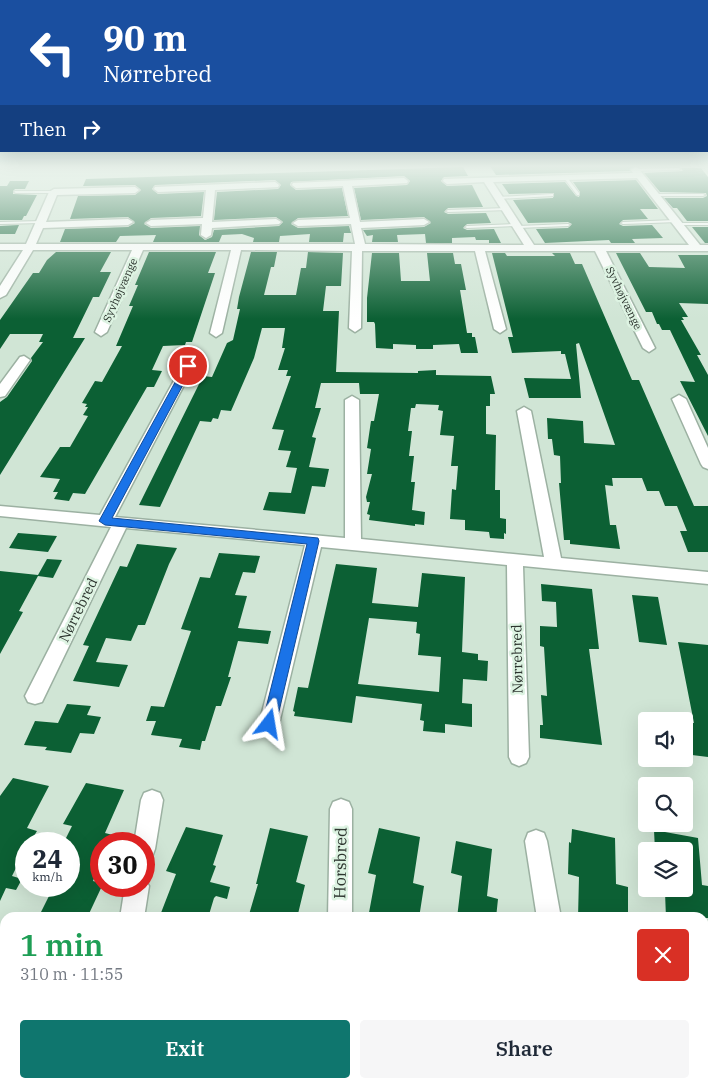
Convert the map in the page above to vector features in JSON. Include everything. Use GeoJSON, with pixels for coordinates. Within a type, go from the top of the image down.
{"type":"FeatureCollection","features":[{"type":"Feature","properties":{"kind":"street"},"geometry":{"type":"LineString","coordinates":[[0,295],[30,248],[43,217]]}},
{"type":"Feature","properties":{"kind":"street"},"geometry":{"type":"LineString","coordinates":[[205,247],[209,217]]}},
{"type":"Feature","properties":{"kind":"street"},"geometry":{"type":"LineString","coordinates":[[354,217],[359,248],[355,328]]}},
{"type":"Feature","properties":{"kind":"street"},"geometry":{"type":"LineString","coordinates":[[511,217],[531,248]]}},
{"type":"Feature","properties":{"kind":"street","name":"Syvhøjvænge"},"geometry":{"type":"LineString","coordinates":[[672,217],[703,248]]}},
{"type":"Feature","properties":{"kind":"street"},"geometry":{"type":"LineString","coordinates":[[40,224],[128,222]]}},
{"type":"Feature","properties":{"kind":"street"},"geometry":{"type":"LineString","coordinates":[[151,223],[276,222]]}},
{"type":"Feature","properties":{"kind":"street"},"geometry":{"type":"LineString","coordinates":[[298,223],[424,222]]}},
{"type":"Feature","properties":{"kind":"street","name":"Syvhøjvænge"},"geometry":{"type":"LineString","coordinates":[[0,247],[703,248]]}},
{"type":"Feature","properties":{"kind":"street","name":"Syvhøjvænge"},"geometry":{"type":"LineString","coordinates":[[101,332],[139,247]]}},
{"type":"Feature","properties":{"kind":"street"},"geometry":{"type":"LineString","coordinates":[[216,334],[237,247]]}},
{"type":"Feature","properties":{"kind":"street"},"geometry":{"type":"LineString","coordinates":[[479,248],[500,329]]}},
{"type":"Feature","properties":{"kind":"street","name":"Syvhøjvænge"},"geometry":{"type":"LineString","coordinates":[[600,248],[649,348]]}},
{"type":"Feature","properties":{"kind":"street"},"geometry":{"type":"LineString","coordinates":[[0,393],[24,360]]}},
{"type":"Feature","properties":{"kind":"street","name":"Nørrebred"},"geometry":{"type":"LineString","coordinates":[[35,696],[113,522],[188,366]]}},
{"type":"Feature","properties":{"kind":"street"},"geometry":{"type":"LineString","coordinates":[[679,399],[708,464]]}},
{"type":"Feature","properties":{"kind":"street"},"geometry":{"type":"LineString","coordinates":[[352,400],[353,545]]}},
{"type":"Feature","properties":{"kind":"street"},"geometry":{"type":"LineString","coordinates":[[524,411],[554,564]]}},
{"type":"Feature","properties":{"kind":"street"},"geometry":{"type":"LineString","coordinates":[[0,511],[708,578]]}},
{"type":"Feature","properties":{"kind":"street"},"geometry":{"type":"LineString","coordinates":[[269,724],[314,541]]}},
{"type":"Feature","properties":{"kind":"street","name":"Nørrebred"},"geometry":{"type":"LineString","coordinates":[[516,560],[519,757]]}},
{"type":"Feature","properties":{"kind":"street"},"geometry":{"type":"LineString","coordinates":[[147,832],[152,800]]}},
{"type":"Feature","properties":{"kind":"street","name":"Horsbred"},"geometry":{"type":"LineString","coordinates":[[340,912],[341,809]]}},
{"type":"Feature","properties":{"kind":"street"},"geometry":{"type":"LineString","coordinates":[[536,841],[548,912]]}},
{"type":"Feature","properties":{"kind":"street"},"geometry":{"type":"LineString","coordinates":[[133,912],[135,897]]}},
{"type":"Feature","properties":{"kind":"lane"},"geometry":{"type":"LineString","coordinates":[[0,223],[40,224]]}},
{"type":"Feature","properties":{"kind":"lane"},"geometry":{"type":"LineString","coordinates":[[623,223],[708,224]]}},
{"type":"Feature","properties":{"kind":"lane"},"geometry":{"type":"LineString","coordinates":[[467,227],[568,225]]}},
{"type":"Feature","properties":{"kind":"building"},"geometry":{"type":"Polygon","coordinates":[[[0,217],[24,217],[22,220],[0,220],[0,217]]]}},
{"type":"Feature","properties":{"kind":"building"},"geometry":{"type":"Polygon","coordinates":[[[71,217],[182,217],[151,218],[144,224],[151,228],[200,226],[199,235],[205,240],[212,237],[214,230],[279,226],[283,222],[276,217],[214,220],[214,217],[329,217],[298,218],[291,224],[298,228],[349,226],[351,233],[344,233],[343,242],[309,242],[310,234],[280,236],[279,242],[253,242],[254,238],[242,234],[222,235],[219,242],[153,242],[156,235],[120,236],[116,242],[60,242],[65,229],[128,227],[135,223],[128,217],[70,219],[71,217]]]}},
{"type":"Feature","properties":{"kind":"building"},"geometry":{"type":"Polygon","coordinates":[[[360,217],[488,217],[491,223],[467,224],[463,228],[467,230],[494,229],[501,243],[489,243],[489,240],[476,240],[475,237],[452,238],[452,243],[426,243],[425,234],[397,235],[398,242],[372,242],[373,235],[367,236],[363,230],[424,227],[431,223],[424,217],[361,220],[360,217]]]}},
{"type":"Feature","properties":{"kind":"building"},"geometry":{"type":"Polygon","coordinates":[[[524,217],[646,217],[648,219],[623,220],[619,224],[623,226],[652,225],[663,238],[632,239],[635,243],[611,243],[609,240],[545,243],[536,229],[568,228],[572,224],[568,222],[528,223],[524,217]]]}},
{"type":"Feature","properties":{"kind":"building"},"geometry":{"type":"Polygon","coordinates":[[[684,217],[708,217],[708,221],[687,221],[684,217]]]}},
{"type":"Feature","properties":{"kind":"building"},"geometry":{"type":"Polygon","coordinates":[[[19,225],[15,234],[0,234],[0,226],[19,225]]]}},
{"type":"Feature","properties":{"kind":"building"},"geometry":{"type":"Polygon","coordinates":[[[692,227],[708,227],[708,243],[705,243],[692,227]]]}},
{"type":"Feature","properties":{"kind":"building"},"geometry":{"type":"Polygon","coordinates":[[[56,252],[111,252],[100,272],[111,272],[99,297],[93,297],[73,338],[85,338],[0,475],[0,402],[7,397],[32,361],[31,358],[43,342],[39,342],[43,334],[10,334],[0,349],[0,320],[33,273],[39,273],[47,260],[56,252]]]}},
{"type":"Feature","properties":{"kind":"building"},"geometry":{"type":"Polygon","coordinates":[[[149,252],[216,252],[208,273],[215,273],[192,342],[186,342],[185,345],[163,346],[152,370],[162,371],[154,387],[147,387],[85,494],[73,493],[69,501],[54,499],[58,492],[53,492],[60,479],[40,477],[60,447],[70,447],[88,416],[83,415],[88,407],[85,407],[87,404],[82,403],[95,381],[102,382],[122,346],[116,346],[133,306],[129,306],[138,285],[135,285],[149,252]]]}},
{"type":"Feature","properties":{"kind":"building"},"geometry":{"type":"Polygon","coordinates":[[[251,252],[277,252],[264,295],[296,295],[301,268],[306,268],[308,252],[343,253],[341,286],[326,286],[323,311],[339,311],[336,372],[418,373],[418,371],[436,370],[436,375],[491,376],[495,394],[490,394],[490,406],[486,406],[486,434],[496,435],[495,490],[500,490],[500,518],[506,519],[504,539],[490,538],[489,532],[465,530],[465,520],[450,519],[452,489],[456,490],[458,466],[451,466],[454,436],[440,435],[443,411],[438,410],[439,405],[416,404],[415,408],[411,408],[408,431],[412,431],[409,456],[414,456],[411,482],[415,482],[412,510],[425,512],[424,525],[415,524],[415,526],[369,520],[370,515],[367,514],[370,502],[367,502],[366,497],[372,474],[367,474],[371,449],[367,448],[371,421],[374,421],[379,394],[360,394],[359,383],[321,383],[315,408],[321,408],[312,437],[316,438],[309,467],[329,469],[325,487],[312,486],[305,514],[263,510],[269,492],[291,493],[297,468],[286,467],[291,451],[278,450],[284,430],[272,429],[291,376],[286,376],[288,370],[278,370],[285,348],[282,348],[285,328],[262,328],[254,358],[231,411],[221,410],[218,419],[213,418],[211,422],[200,421],[160,507],[139,505],[203,376],[212,377],[227,343],[233,340],[240,309],[237,309],[239,297],[251,252]]]}},
{"type":"Feature","properties":{"kind":"building"},"geometry":{"type":"Polygon","coordinates":[[[372,253],[399,253],[401,281],[430,281],[427,253],[453,253],[455,264],[461,264],[466,290],[460,290],[467,333],[472,333],[472,337],[475,337],[478,353],[461,353],[459,344],[433,345],[433,349],[416,349],[416,345],[393,344],[393,349],[376,348],[375,324],[374,322],[367,322],[367,298],[372,253]]]}},
{"type":"Feature","properties":{"kind":"building"},"geometry":{"type":"Polygon","coordinates":[[[492,253],[505,253],[507,256],[555,256],[552,253],[570,253],[575,264],[582,264],[632,380],[639,380],[694,506],[708,506],[708,552],[688,552],[680,531],[687,531],[677,506],[665,506],[659,491],[647,491],[642,478],[612,478],[613,486],[605,485],[610,525],[616,525],[620,549],[570,544],[570,540],[564,540],[559,483],[561,483],[560,456],[554,455],[552,439],[548,439],[547,418],[583,421],[584,443],[615,445],[579,343],[576,344],[581,398],[529,398],[524,378],[571,379],[565,354],[561,354],[561,351],[512,353],[508,337],[513,337],[492,253]]]}},
{"type":"Feature","properties":{"kind":"building"},"geometry":{"type":"Polygon","coordinates":[[[616,253],[640,253],[649,267],[685,268],[678,255],[708,255],[708,304],[679,303],[688,317],[682,317],[684,320],[681,320],[701,355],[697,355],[708,375],[708,436],[680,381],[695,382],[670,330],[662,330],[652,312],[646,312],[616,253]]]}},
{"type":"Feature","properties":{"kind":"building"},"geometry":{"type":"Polygon","coordinates":[[[18,533],[57,536],[48,552],[9,548],[18,533]]]}},
{"type":"Feature","properties":{"kind":"building"},"geometry":{"type":"Polygon","coordinates":[[[137,544],[177,548],[145,625],[138,625],[131,641],[106,638],[96,662],[128,665],[119,687],[73,681],[89,646],[83,645],[120,566],[127,567],[137,544]]]}},
{"type":"Feature","properties":{"kind":"building"},"geometry":{"type":"Polygon","coordinates":[[[219,553],[260,556],[255,573],[243,572],[235,595],[247,596],[238,628],[271,631],[268,644],[238,641],[228,677],[231,677],[221,706],[216,706],[205,741],[202,741],[200,750],[179,747],[182,739],[151,735],[156,721],[146,721],[151,706],[164,707],[191,631],[181,629],[200,577],[210,578],[219,553]]]}},
{"type":"Feature","properties":{"kind":"building"},"geometry":{"type":"Polygon","coordinates":[[[47,559],[62,560],[53,578],[38,576],[19,611],[23,612],[0,654],[0,571],[38,575],[47,559]]]}},
{"type":"Feature","properties":{"kind":"building"},"geometry":{"type":"Polygon","coordinates":[[[336,564],[377,568],[372,603],[418,607],[422,573],[465,577],[462,652],[478,654],[478,660],[488,661],[487,681],[463,679],[462,703],[472,704],[472,727],[445,724],[445,733],[423,731],[424,721],[420,720],[422,704],[356,696],[352,723],[294,716],[295,712],[293,711],[298,687],[308,688],[336,564]],[[369,618],[358,684],[439,692],[441,657],[418,655],[420,634],[416,633],[417,622],[369,618]]]}},
{"type":"Feature","properties":{"kind":"building"},"geometry":{"type":"Polygon","coordinates":[[[541,584],[592,589],[599,649],[589,649],[602,745],[540,738],[540,725],[543,725],[541,695],[547,696],[544,647],[540,646],[540,626],[557,627],[556,602],[542,601],[541,584]]]}},
{"type":"Feature","properties":{"kind":"building"},"geometry":{"type":"Polygon","coordinates":[[[632,595],[658,597],[667,645],[639,642],[632,595]]]}},
{"type":"Feature","properties":{"kind":"building"},"geometry":{"type":"Polygon","coordinates":[[[678,642],[708,645],[708,757],[693,755],[694,723],[678,642]]]}},
{"type":"Feature","properties":{"kind":"building"},"geometry":{"type":"Polygon","coordinates":[[[67,704],[91,706],[87,715],[101,717],[94,734],[80,733],[71,753],[45,750],[47,747],[24,745],[35,721],[58,723],[67,704]]]}},
{"type":"Feature","properties":{"kind":"building"},"geometry":{"type":"Polygon","coordinates":[[[13,778],[49,786],[27,828],[36,832],[15,832],[15,870],[12,876],[15,877],[15,890],[6,888],[0,901],[0,796],[13,778]]]}},
{"type":"Feature","properties":{"kind":"building"},"geometry":{"type":"Polygon","coordinates":[[[86,783],[124,790],[105,832],[90,832],[90,897],[97,897],[90,912],[41,912],[48,897],[80,897],[80,832],[69,832],[72,826],[63,824],[86,783]]]}},
{"type":"Feature","properties":{"kind":"building"},"geometry":{"type":"Polygon","coordinates":[[[186,827],[223,835],[213,865],[216,866],[210,882],[230,887],[227,899],[216,896],[214,898],[210,912],[161,912],[176,874],[166,871],[186,827]]]}},
{"type":"Feature","properties":{"kind":"building"},"geometry":{"type":"Polygon","coordinates":[[[270,828],[308,836],[296,882],[305,885],[298,912],[250,912],[258,884],[256,884],[270,828]]]}},
{"type":"Feature","properties":{"kind":"building"},"geometry":{"type":"Polygon","coordinates":[[[379,828],[420,837],[413,883],[424,886],[420,912],[369,912],[376,875],[368,873],[379,828]]]}},
{"type":"Feature","properties":{"kind":"building"},"geometry":{"type":"Polygon","coordinates":[[[572,829],[615,838],[616,884],[628,887],[628,912],[578,912],[579,877],[568,874],[569,842],[571,843],[572,829]]]}},
{"type":"Feature","properties":{"kind":"building"},"geometry":{"type":"Polygon","coordinates":[[[654,832],[698,838],[702,885],[708,886],[708,912],[666,912],[665,897],[693,897],[693,842],[655,842],[654,832]]]}},
{"type":"Feature","properties":{"kind":"building"},"geometry":{"type":"Polygon","coordinates":[[[456,841],[492,849],[487,896],[498,899],[497,912],[458,912],[462,876],[451,873],[456,841]]]}},
{"type":"Feature","properties":{"kind":"route"},"geometry":{"type":"LineString","coordinates":[[188,366],[105,521],[314,541],[269,724]]}}]}
